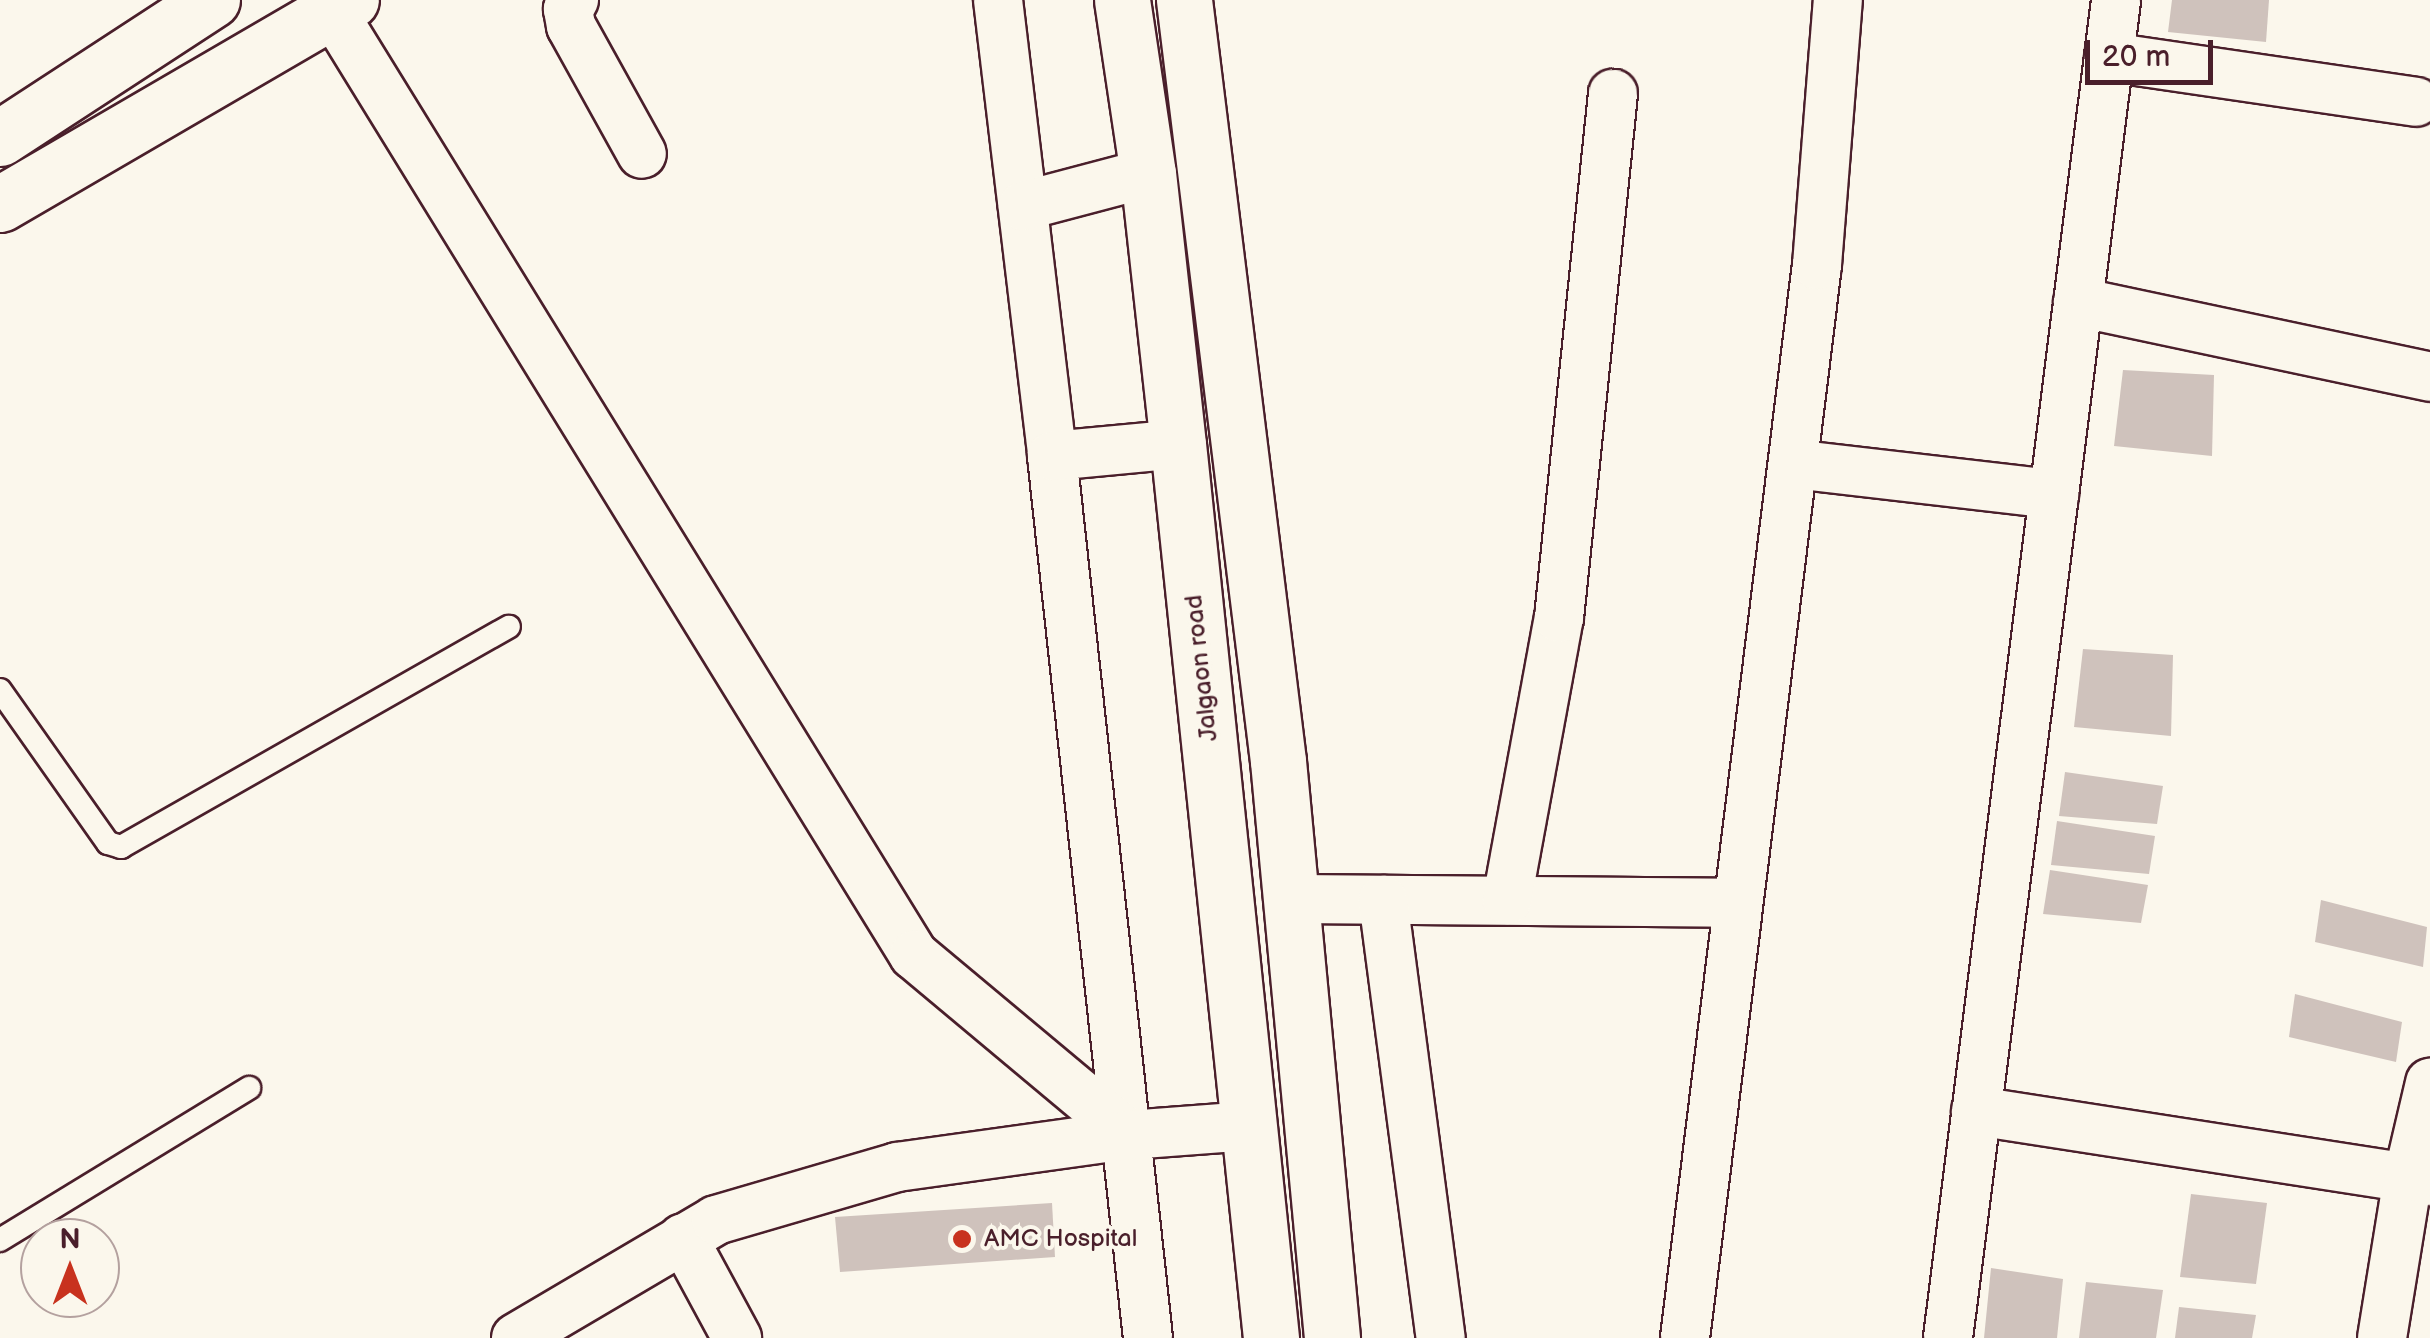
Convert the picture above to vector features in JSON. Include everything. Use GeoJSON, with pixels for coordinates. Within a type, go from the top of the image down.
{"type":"FeatureCollection","features":[{"type":"Feature","properties":{"kind":"main road"},"geometry":{"type":"LineString","coordinates":[[0,138],[212,0]]}},
{"type":"Feature","properties":{"kind":"main road","name":"Jalgaon road"},"geometry":{"type":"LineString","coordinates":[[1122,0],[1148,173],[1271,1338]]}},
{"type":"Feature","properties":{"kind":"main road"},"geometry":{"type":"LineString","coordinates":[[1184,0],[1278,761],[1332,1338]]}},
{"type":"Feature","properties":{"kind":"main road"},"geometry":{"type":"LineString","coordinates":[[0,204],[341,6]]}},
{"type":"Feature","properties":{"kind":"street"},"geometry":{"type":"LineString","coordinates":[[574,0],[568,9],[570,26],[642,154]]}},
{"type":"Feature","properties":{"kind":"street"},"geometry":{"type":"LineString","coordinates":[[998,0],[1129,1135],[1148,1338]]}},
{"type":"Feature","properties":{"kind":"street"},"geometry":{"type":"LineString","coordinates":[[1685,1338],[1736,902],[1818,266],[1838,0]]}},
{"type":"Feature","properties":{"kind":"street"},"geometry":{"type":"LineString","coordinates":[[1948,1338],[2116,0]]}},
{"type":"Feature","properties":{"kind":"street"},"geometry":{"type":"LineString","coordinates":[[341,6],[914,955],[1129,1135]]}},
{"type":"Feature","properties":{"kind":"street"},"geometry":{"type":"LineString","coordinates":[[2108,58],[2416,102]]}},
{"type":"Feature","properties":{"kind":"street"},"geometry":{"type":"LineString","coordinates":[[1508,900],[1559,618],[1613,94]]}},
{"type":"Feature","properties":{"kind":"street"},"geometry":{"type":"LineString","coordinates":[[1023,206],[1148,173]]}},
{"type":"Feature","properties":{"kind":"street"},"geometry":{"type":"LineString","coordinates":[[2078,302],[2430,377]]}},
{"type":"Feature","properties":{"kind":"street"},"geometry":{"type":"LineString","coordinates":[[1052,456],[1178,444]]}},
{"type":"Feature","properties":{"kind":"street"},"geometry":{"type":"LineString","coordinates":[[1793,464],[2054,494]]}},
{"type":"Feature","properties":{"kind":"street"},"geometry":{"type":"LineString","coordinates":[[1291,899],[1736,902]]}},
{"type":"Feature","properties":{"kind":"street"},"geometry":{"type":"LineString","coordinates":[[1383,900],[1441,1338]]}},
{"type":"Feature","properties":{"kind":"street"},"geometry":{"type":"LineString","coordinates":[[2382,1338],[2419,1179],[2430,1084]]}},
{"type":"Feature","properties":{"kind":"street"},"geometry":{"type":"LineString","coordinates":[[1976,1110],[2419,1179]]}},
{"type":"Feature","properties":{"kind":"street"},"geometry":{"type":"LineString","coordinates":[[516,1338],[716,1220],[897,1167],[1129,1135],[1249,1126]]}},
{"type":"Feature","properties":{"kind":"street"},"geometry":{"type":"LineString","coordinates":[[683,1238],[737,1338]]}},
{"type":"Feature","properties":{"kind":"lane"},"geometry":{"type":"LineString","coordinates":[[0,690],[108,844],[121,847],[508,628]]}},
{"type":"Feature","properties":{"kind":"lane"},"geometry":{"type":"LineString","coordinates":[[0,1240],[249,1088]]}},
{"type":"Feature","properties":{"kind":"building"},"geometry":{"type":"Polygon","coordinates":[[[2172,0],[2269,0],[2266,42],[2168,32],[2172,0]]]}},
{"type":"Feature","properties":{"kind":"building"},"geometry":{"type":"Polygon","coordinates":[[[2123,370],[2214,375],[2212,456],[2114,446],[2123,370]]]}},
{"type":"Feature","properties":{"kind":"building"},"geometry":{"type":"Polygon","coordinates":[[[2083,649],[2173,655],[2171,736],[2074,727],[2083,649]]]}},
{"type":"Feature","properties":{"kind":"building"},"geometry":{"type":"Polygon","coordinates":[[[2065,772],[2163,786],[2157,824],[2059,816],[2065,772]]]}},
{"type":"Feature","properties":{"kind":"building"},"geometry":{"type":"Polygon","coordinates":[[[2057,821],[2155,836],[2149,874],[2051,865],[2057,821]]]}},
{"type":"Feature","properties":{"kind":"building"},"geometry":{"type":"Polygon","coordinates":[[[2050,870],[2148,885],[2141,923],[2043,914],[2050,870]]]}},
{"type":"Feature","properties":{"kind":"building"},"geometry":{"type":"Polygon","coordinates":[[[2321,900],[2427,927],[2423,967],[2315,942],[2321,900]]]}},
{"type":"Feature","properties":{"kind":"building"},"geometry":{"type":"Polygon","coordinates":[[[2295,994],[2402,1022],[2396,1062],[2289,1037],[2295,994]]]}},
{"type":"Feature","properties":{"kind":"building"},"geometry":{"type":"Polygon","coordinates":[[[2191,1194],[2267,1203],[2256,1284],[2180,1277],[2191,1194]]]}},
{"type":"Feature","properties":{"kind":"building"},"geometry":{"type":"Polygon","coordinates":[[[1052,1203],[1055,1257],[840,1272],[835,1217],[1052,1203]]]}},
{"type":"Feature","properties":{"kind":"building"},"geometry":{"type":"Polygon","coordinates":[[[1991,1268],[2063,1279],[2057,1338],[1984,1338],[1991,1268]]]}},
{"type":"Feature","properties":{"kind":"building"},"geometry":{"type":"Polygon","coordinates":[[[2086,1282],[2163,1290],[2156,1338],[2079,1338],[2086,1282]]]}},
{"type":"Feature","properties":{"kind":"building"},"geometry":{"type":"Polygon","coordinates":[[[2179,1307],[2256,1315],[2252,1338],[2175,1338],[2179,1307]]]}},
{"type":"Feature","properties":{"kind":"place","name":"AMC Hospital"},"geometry":{"type":"Point","coordinates":[962,1239]}}]}
